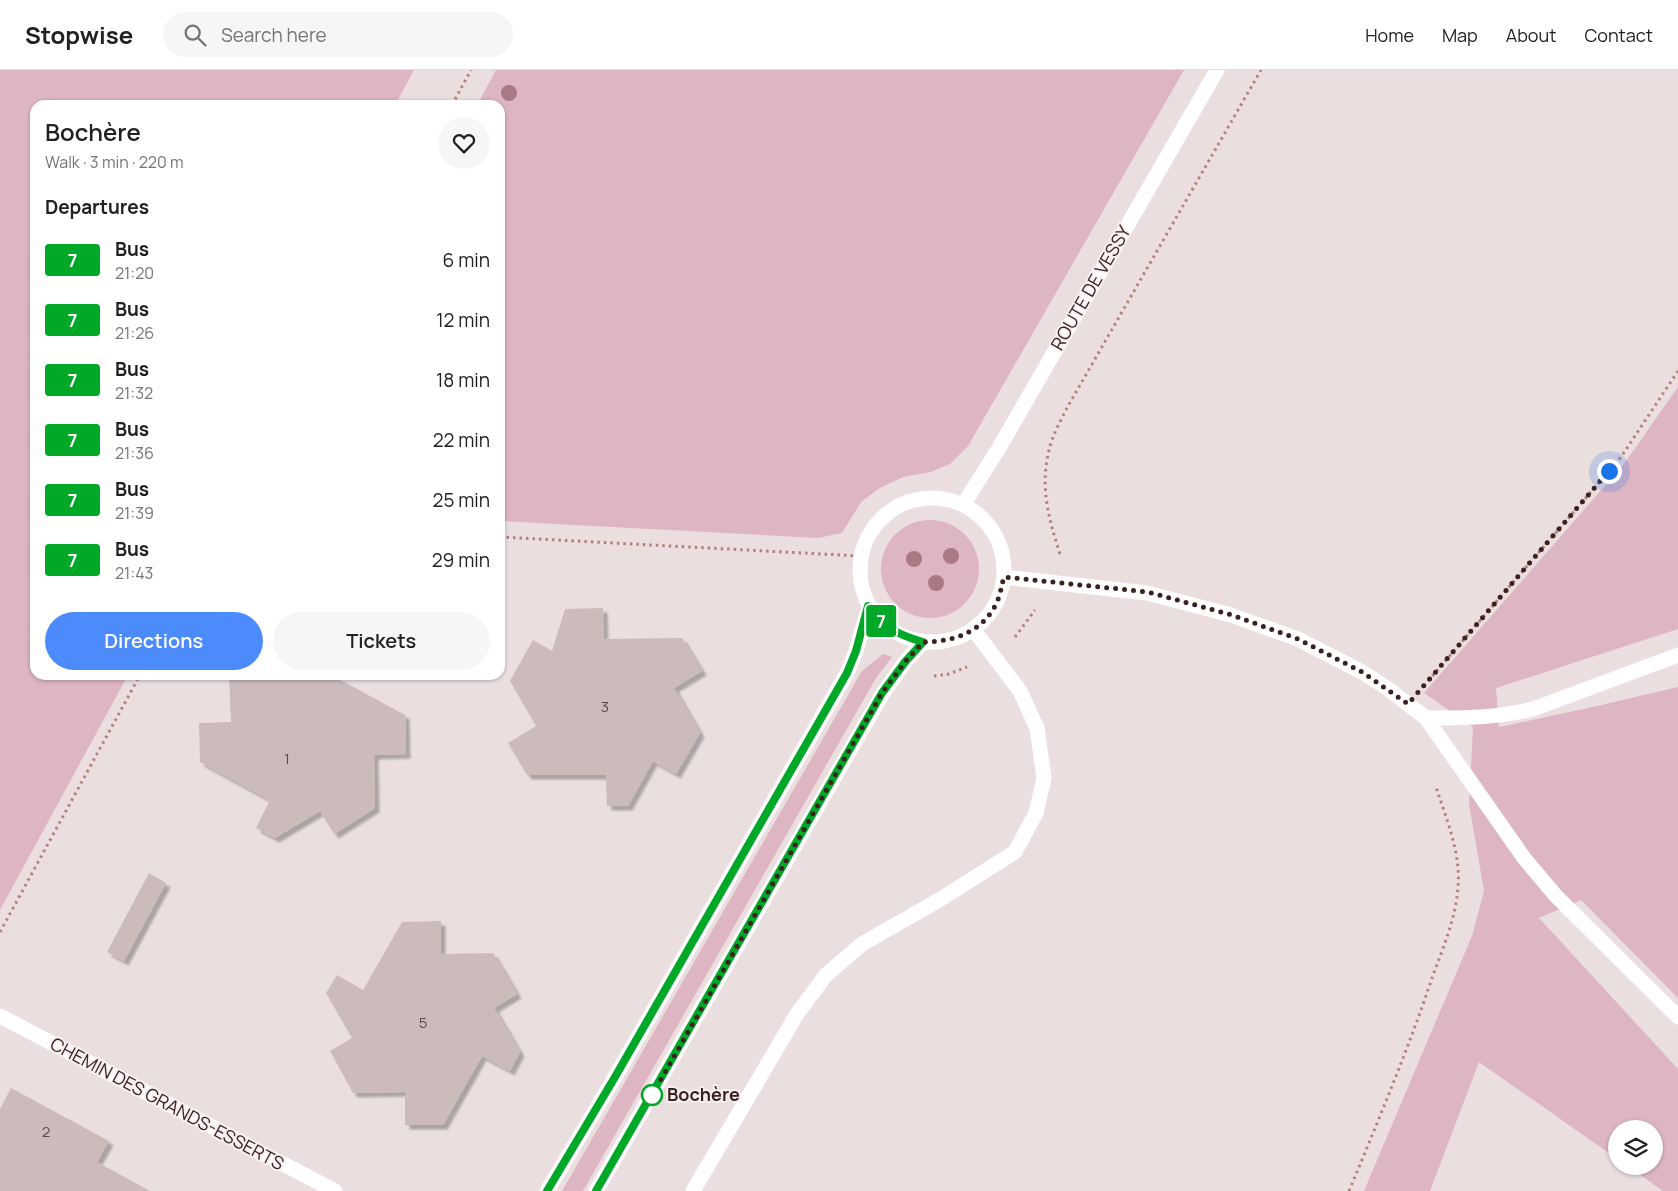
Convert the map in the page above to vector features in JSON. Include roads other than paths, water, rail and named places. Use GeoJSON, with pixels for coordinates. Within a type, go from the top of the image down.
{"type":"FeatureCollection","features":[{"type":"Feature","properties":{"kind":"street","name":"ROUTE DE VESSY"},"geometry":{"type":"LineString","coordinates":[[963,505],[999,448],[1217,70]]}},
{"type":"Feature","properties":{"kind":"street"},"geometry":{"type":"LineString","coordinates":[[926,498],[945,499],[963,505],[978,514],[990,527],[999,542],[1004,577],[999,597],[988,616],[973,629],[958,638],[941,642],[923,642],[901,636],[883,624],[868,606],[862,590],[859,573],[860,556],[867,538],[877,522],[891,510],[908,502],[926,498]]}},
{"type":"Feature","properties":{"kind":"street"},"geometry":{"type":"LineString","coordinates":[[1004,577],[1148,592],[1232,615],[1306,643],[1362,672],[1426,718],[1524,858],[1556,896],[1678,1017]]}},
{"type":"Feature","properties":{"kind":"street"},"geometry":{"type":"LineString","coordinates":[[547,1191],[615,1077],[847,673],[856,651],[868,606]]}},
{"type":"Feature","properties":{"kind":"street"},"geometry":{"type":"LineString","coordinates":[[693,1191],[797,1014],[826,975],[862,944],[1015,852],[1036,814],[1044,778],[1038,728],[1020,691],[973,629]]}},
{"type":"Feature","properties":{"kind":"street"},"geometry":{"type":"LineString","coordinates":[[596,1191],[882,693],[923,642]]}},
{"type":"Feature","properties":{"kind":"street"},"geometry":{"type":"LineString","coordinates":[[1426,718],[1475,718],[1515,713],[1678,655]]}},
{"type":"Feature","properties":{"kind":"street","name":"CHEMIN DES GRANDS-ESSERTS"},"geometry":{"type":"LineString","coordinates":[[0,1016],[335,1191]]}},
{"type":"Feature","properties":{"kind":"place","name":"Bochère"},"geometry":{"type":"Point","coordinates":[652,1095]}}]}
